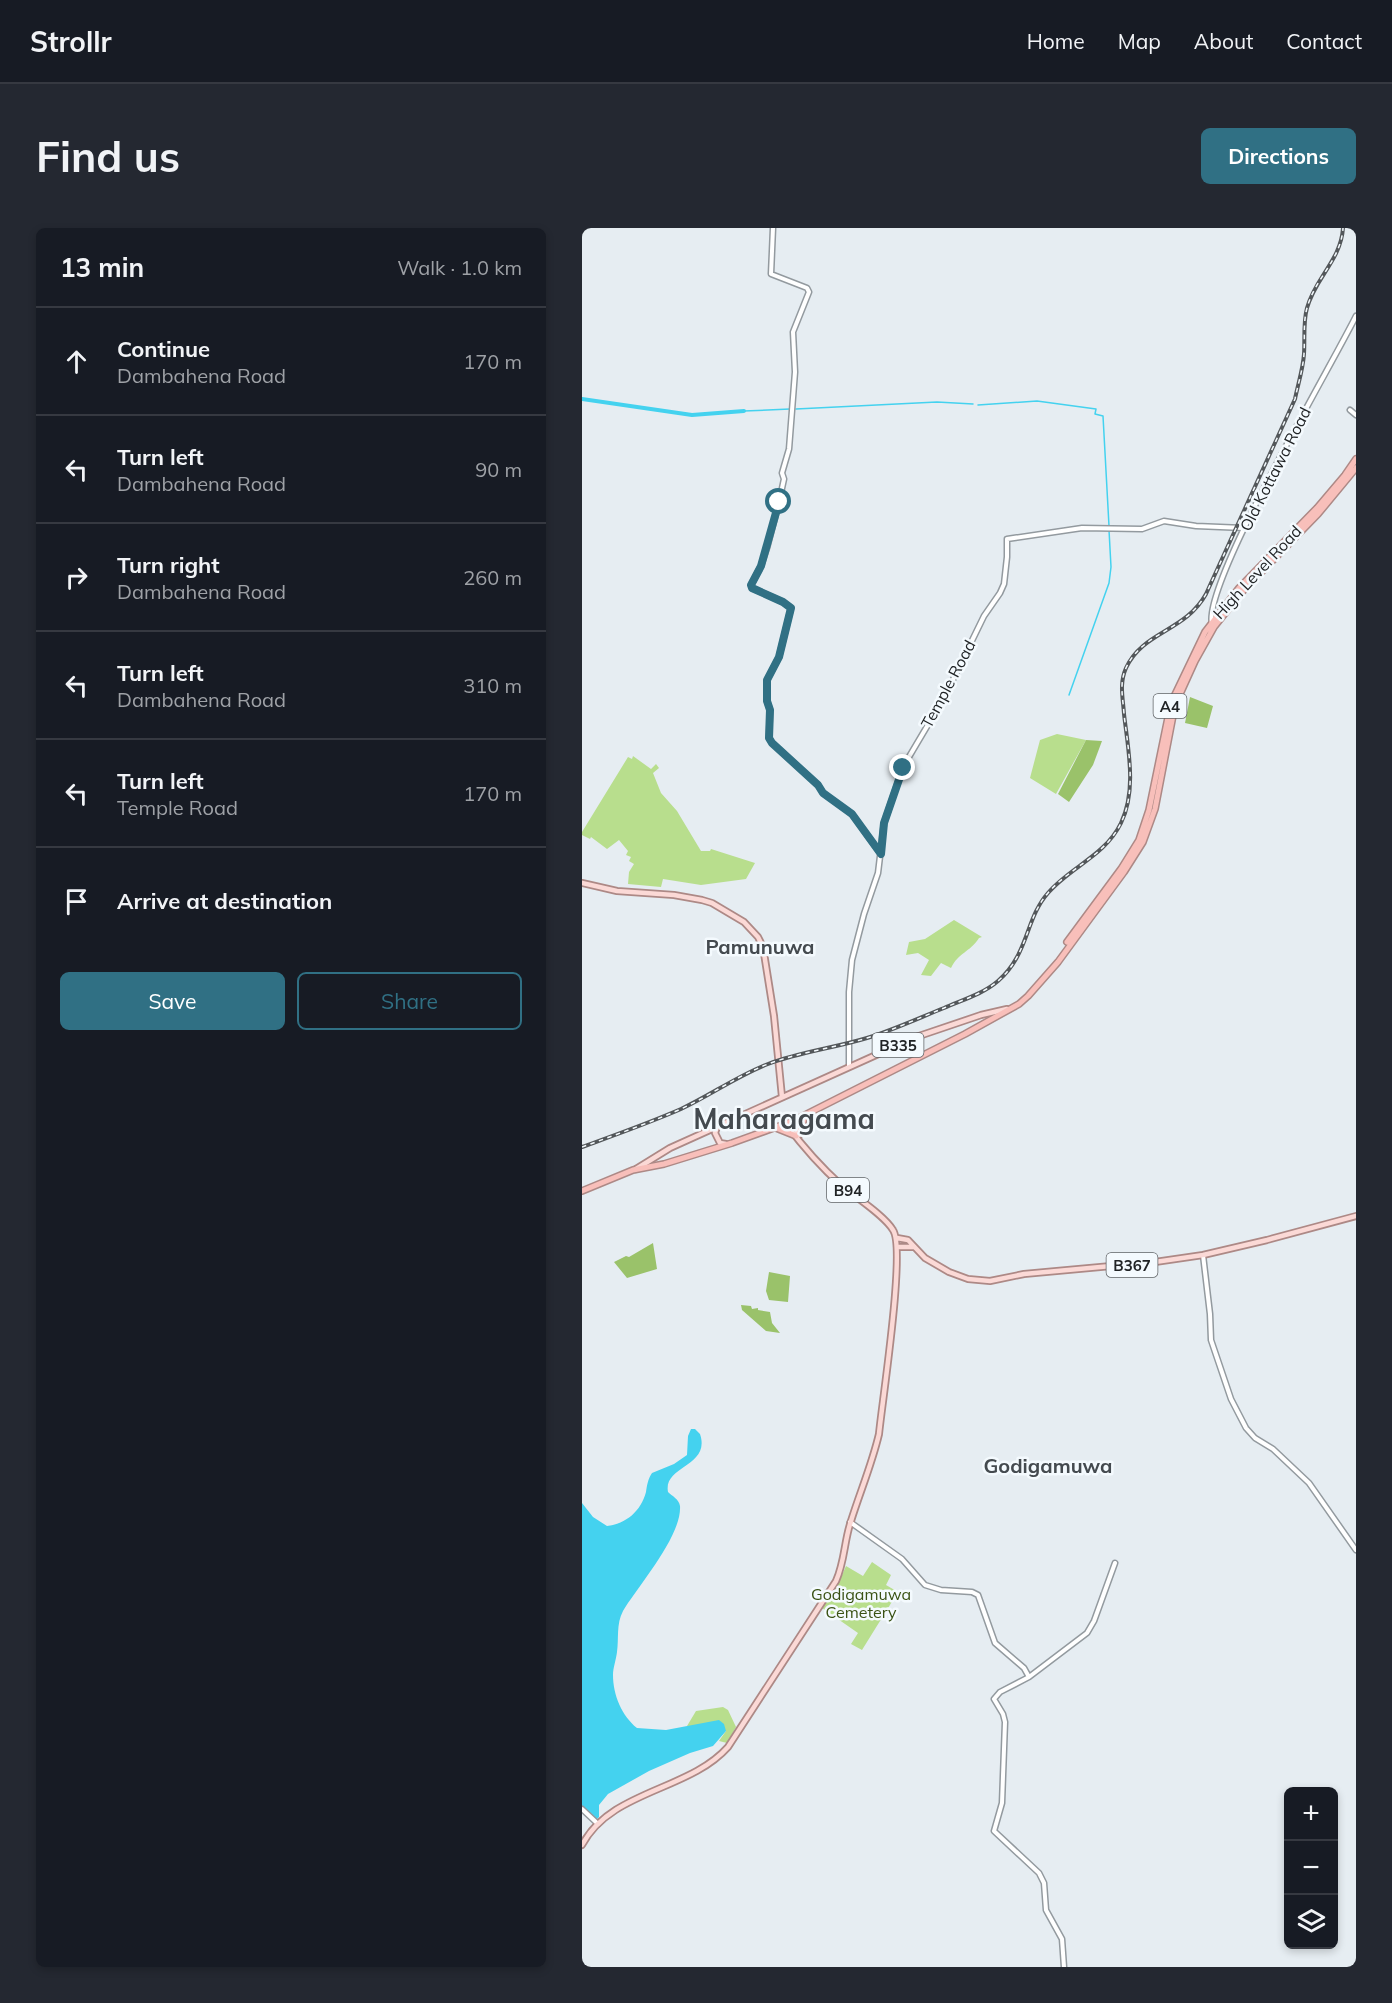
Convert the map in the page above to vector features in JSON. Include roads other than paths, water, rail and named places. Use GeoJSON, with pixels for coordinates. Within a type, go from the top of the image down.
{"type":"FeatureCollection","features":[{"type":"Feature","properties":{"kind":"highway","name":"High Level Road"},"geometry":{"type":"LineString","coordinates":[[582,1191],[633,1170],[664,1164],[786,1124],[985,1024],[1019,1004],[1040,983],[1081,921],[1121,870],[1139,840],[1149,810],[1171,703],[1193,655],[1256,569],[1317,508],[1356,459]]}},
{"type":"Feature","properties":{"kind":"highway","name":"High Level Road"},"geometry":{"type":"LineString","coordinates":[[1213,625],[1248,585],[1318,513],[1356,468]]}},
{"type":"Feature","properties":{"kind":"highway"},"geometry":{"type":"LineString","coordinates":[[776,1128],[798,1136],[806,1115]]}},
{"type":"Feature","properties":{"kind":"main road"},"geometry":{"type":"LineString","coordinates":[[582,883],[617,891],[674,895],[702,900],[712,903],[744,922],[758,937],[763,947],[774,1016],[782,1097]]}},
{"type":"Feature","properties":{"kind":"main road","name":"B335"},"geometry":{"type":"LineString","coordinates":[[633,1170],[670,1148],[916,1037],[981,1015],[1013,1008]]}},
{"type":"Feature","properties":{"kind":"main road"},"geometry":{"type":"LineString","coordinates":[[981,1015],[986,1018],[985,1024]]}},
{"type":"Feature","properties":{"kind":"main road","name":"B94"},"geometry":{"type":"LineString","coordinates":[[793,1121],[798,1136]]}},
{"type":"Feature","properties":{"kind":"main road","name":"B94"},"geometry":{"type":"LineString","coordinates":[[786,1124],[838,1182],[893,1229],[897,1238]]}},
{"type":"Feature","properties":{"kind":"main road"},"geometry":{"type":"LineString","coordinates":[[717,1127],[716,1133],[720,1143],[728,1144]]}},
{"type":"Feature","properties":{"kind":"main road","name":"B367"},"geometry":{"type":"LineString","coordinates":[[897,1238],[908,1240],[925,1258],[941,1268],[961,1277],[981,1281],[1024,1274],[1147,1263],[1203,1255],[1356,1216]]}},
{"type":"Feature","properties":{"kind":"main road"},"geometry":{"type":"LineString","coordinates":[[582,1845],[588,1834],[598,1824],[634,1801],[693,1773],[717,1758],[728,1747],[836,1581],[844,1558],[850,1522],[879,1434],[893,1314],[897,1238]]}},
{"type":"Feature","properties":{"kind":"main road"},"geometry":{"type":"LineString","coordinates":[[898,1247],[913,1247]]}},
{"type":"Feature","properties":{"kind":"street"},"geometry":{"type":"LineString","coordinates":[[773,228],[771,274],[807,288],[809,292],[793,332],[795,372],[789,449],[782,472],[784,479],[761,566],[751,585],[752,588],[791,608],[779,657],[767,680],[767,701],[770,710],[769,738],[818,785],[823,793],[852,814],[881,854]]}},
{"type":"Feature","properties":{"kind":"street","name":"Old Kottawa Road"},"geometry":{"type":"LineString","coordinates":[[1213,625],[1218,591],[1245,528],[1356,316]]}},
{"type":"Feature","properties":{"kind":"street"},"geometry":{"type":"LineString","coordinates":[[1350,410],[1356,415]]}},
{"type":"Feature","properties":{"kind":"street","name":"Temple Road"},"geometry":{"type":"LineString","coordinates":[[849,1066],[848,1009],[852,960],[878,873],[884,823],[903,768],[945,696],[984,616],[1004,584],[1007,539],[1082,528],[1142,529],[1164,521],[1196,526],[1245,528]]}},
{"type":"Feature","properties":{"kind":"street"},"geometry":{"type":"LineString","coordinates":[[1203,1255],[1211,1340],[1231,1399],[1246,1428],[1255,1438],[1273,1449],[1309,1483],[1356,1550]]}},
{"type":"Feature","properties":{"kind":"street"},"geometry":{"type":"LineString","coordinates":[[850,1522],[902,1559],[925,1585],[941,1590],[972,1592],[978,1595],[995,1643],[1024,1668],[1029,1677]]}},
{"type":"Feature","properties":{"kind":"street"},"geometry":{"type":"LineString","coordinates":[[1064,1967],[1062,1939],[1046,1910],[1044,1883],[1039,1872],[994,1831],[1002,1803],[1005,1722],[994,1699],[1000,1692],[1029,1677],[1087,1633],[1094,1621],[1115,1563]]}},
{"type":"Feature","properties":{"kind":"street"},"geometry":{"type":"LineString","coordinates":[[582,1809],[598,1824]]}},
{"type":"Feature","properties":{"kind":"water"},"geometry":{"type":"Polygon","coordinates":[[[691,1429],[695,1429],[700,1434],[702,1445],[693,1460],[672,1476],[668,1483],[668,1492],[680,1506],[679,1518],[667,1546],[621,1616],[613,1683],[623,1711],[637,1728],[666,1730],[719,1720],[724,1724],[726,1731],[713,1746],[690,1753],[649,1771],[608,1794],[599,1805],[599,1817],[596,1820],[582,1807],[582,1503],[593,1517],[607,1526],[620,1523],[632,1515],[644,1499],[652,1473],[674,1464],[687,1455],[688,1436],[691,1429]]]}},
{"type":"Feature","properties":{"kind":"waterway"},"geometry":{"type":"LineString","coordinates":[[582,399],[692,415],[744,411]]}},
{"type":"Feature","properties":{"kind":"waterway"},"geometry":{"type":"LineString","coordinates":[[978,405],[1037,401],[1096,409],[1095,414],[1103,416],[1109,526]]}},
{"type":"Feature","properties":{"kind":"waterway"},"geometry":{"type":"LineString","coordinates":[[796,409],[937,402],[973,404]]}},
{"type":"Feature","properties":{"kind":"waterway"},"geometry":{"type":"LineString","coordinates":[[744,411],[790,409]]}},
{"type":"Feature","properties":{"kind":"waterway"},"geometry":{"type":"LineString","coordinates":[[1069,695],[1109,583],[1111,567],[1109,530]]}},
{"type":"Feature","properties":{"kind":"railway"},"geometry":{"type":"LineString","coordinates":[[582,1147],[681,1109],[768,1064],[877,1035],[906,1024],[979,993],[992,986],[1008,971],[1016,960],[1035,914],[1048,893],[1097,853],[1121,823],[1129,797],[1130,783],[1122,691],[1126,668],[1143,646],[1187,616],[1206,594],[1295,399],[1302,371],[1307,308],[1316,287],[1338,250],[1343,228]]}},
{"type":"Feature","properties":{"kind":"district","name":"Pamunuwa"},"geometry":{"type":"Point","coordinates":[760,946]}},
{"type":"Feature","properties":{"kind":"district","name":"Maharagama"},"geometry":{"type":"Point","coordinates":[784,1118]}},
{"type":"Feature","properties":{"kind":"district","name":"Godigamuwa"},"geometry":{"type":"Point","coordinates":[1048,1465]}},
{"type":"Feature","properties":{"kind":"park label","name":"Godigamuwa Cemetery"},"geometry":{"type":"Point","coordinates":[861,1603]}}]}
